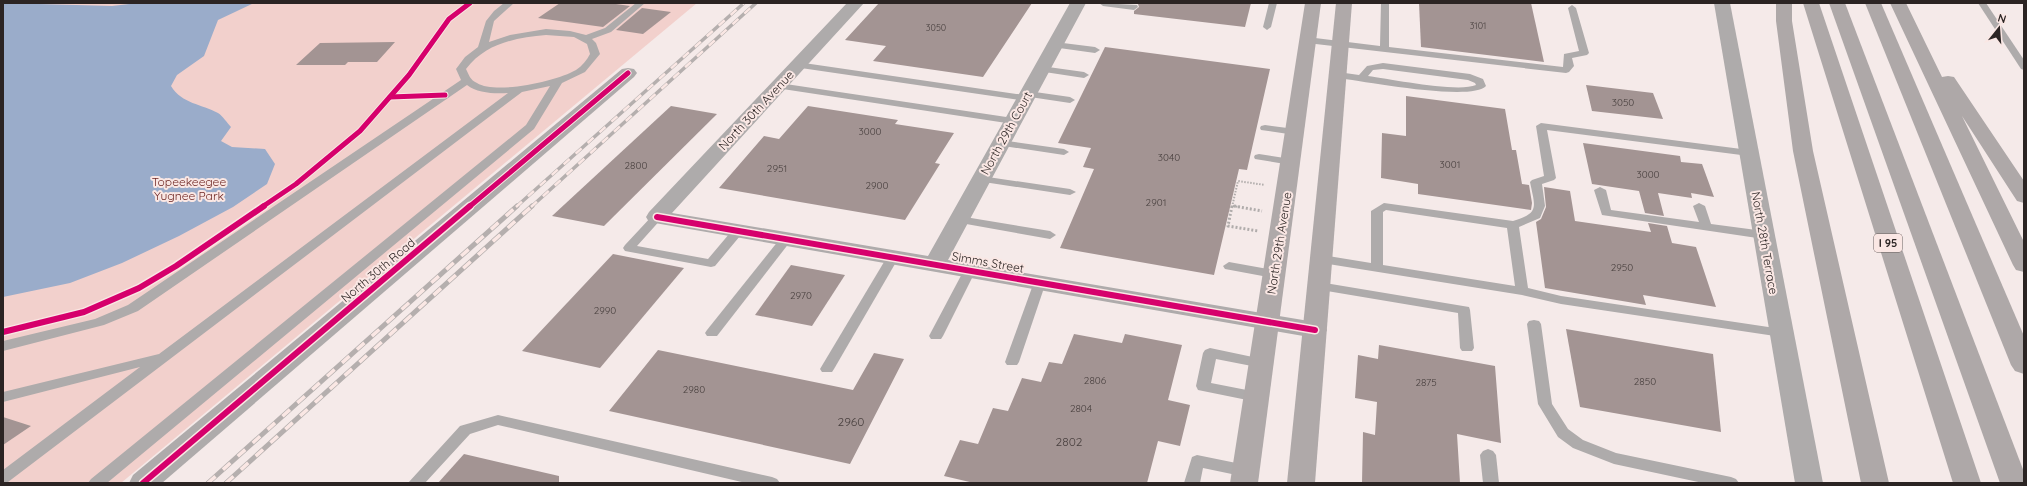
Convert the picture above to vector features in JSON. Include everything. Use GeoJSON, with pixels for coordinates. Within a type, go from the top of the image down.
{"type":"FeatureCollection","features":[{"type":"Feature","properties":{"kind":"highway"},"geometry":{"type":"LineString","coordinates":[[1784,3],[1784,21],[1803,151],[1875,483]]}},
{"type":"Feature","properties":{"kind":"highway","name":"I 95"},"geometry":{"type":"LineString","coordinates":[[1811,3],[1967,483]]}},
{"type":"Feature","properties":{"kind":"highway"},"geometry":{"type":"LineString","coordinates":[[1836,3],[2014,483]]}},
{"type":"Feature","properties":{"kind":"highway"},"geometry":{"type":"LineString","coordinates":[[1873,3],[2024,365]]}},
{"type":"Feature","properties":{"kind":"highway"},"geometry":{"type":"LineString","coordinates":[[1899,4],[2024,197]]}},
{"type":"Feature","properties":{"kind":"highway"},"geometry":{"type":"LineString","coordinates":[[1899,4],[2024,266]]}},
{"type":"Feature","properties":{"kind":"street","name":"North 30th Avenue"},"geometry":{"type":"LineString","coordinates":[[657,217],[856,3]]}},
{"type":"Feature","properties":{"kind":"street","name":"North 29th Court"},"geometry":{"type":"LineString","coordinates":[[935,264],[1078,3]]}},
{"type":"Feature","properties":{"kind":"street","name":"North 29th Avenue"},"geometry":{"type":"LineString","coordinates":[[1245,477],[1313,3]]}},
{"type":"Feature","properties":{"kind":"street"},"geometry":{"type":"LineString","coordinates":[[1301,483],[1344,3]]}},
{"type":"Feature","properties":{"kind":"street","name":"North 28th Terrace"},"geometry":{"type":"LineString","coordinates":[[1722,3],[1809,483]]}},
{"type":"Feature","properties":{"kind":"street","name":"North 30th Road"},"geometry":{"type":"LineString","coordinates":[[143,483],[628,74]]}},
{"type":"Feature","properties":{"kind":"street","name":"Simms Street"},"geometry":{"type":"LineString","coordinates":[[657,217],[893,256],[1315,330]]}},
{"type":"Feature","properties":{"kind":"lane"},"geometry":{"type":"LineString","coordinates":[[483,47],[488,25],[493,15],[510,3]]}},
{"type":"Feature","properties":{"kind":"lane"},"geometry":{"type":"LineString","coordinates":[[586,38],[608,30],[641,3]]}},
{"type":"Feature","properties":{"kind":"lane"},"geometry":{"type":"LineString","coordinates":[[1103,3],[1134,7]]}},
{"type":"Feature","properties":{"kind":"lane"},"geometry":{"type":"LineString","coordinates":[[1267,27],[1273,3]]}},
{"type":"Feature","properties":{"kind":"lane"},"geometry":{"type":"LineString","coordinates":[[1384,50],[1385,3]]}},
{"type":"Feature","properties":{"kind":"lane"},"geometry":{"type":"LineString","coordinates":[[1982,3],[2024,68]]}},
{"type":"Feature","properties":{"kind":"lane"},"geometry":{"type":"LineString","coordinates":[[1308,40],[1340,45],[1566,70],[1569,66],[1567,56],[1584,53],[1572,8]]}},
{"type":"Feature","properties":{"kind":"lane"},"geometry":{"type":"LineString","coordinates":[[546,32],[569,33],[586,38],[592,43],[595,54],[590,64],[578,73],[557,83],[533,89],[496,91],[477,87],[466,81],[461,69],[468,58],[483,47],[502,39],[524,34],[546,32]]}},
{"type":"Feature","properties":{"kind":"lane"},"geometry":{"type":"LineString","coordinates":[[1055,45],[1095,50]]}},
{"type":"Feature","properties":{"kind":"lane"},"geometry":{"type":"LineString","coordinates":[[797,66],[1027,96],[1070,100]]}},
{"type":"Feature","properties":{"kind":"lane"},"geometry":{"type":"LineString","coordinates":[[1338,75],[1450,90],[1468,90],[1476,89],[1482,86],[1480,81],[1470,77],[1383,66],[1370,68],[1361,78]]}},
{"type":"Feature","properties":{"kind":"lane"},"geometry":{"type":"LineString","coordinates":[[1041,69],[1084,75]]}},
{"type":"Feature","properties":{"kind":"lane"},"geometry":{"type":"LineString","coordinates":[[3,346],[99,322],[134,308],[466,81]]}},
{"type":"Feature","properties":{"kind":"lane"},"geometry":{"type":"LineString","coordinates":[[96,483],[530,127],[557,83]]}},
{"type":"Feature","properties":{"kind":"lane"},"geometry":{"type":"LineString","coordinates":[[779,86],[1013,121]]}},
{"type":"Feature","properties":{"kind":"lane"},"geometry":{"type":"LineString","coordinates":[[3,478],[518,90]]}},
{"type":"Feature","properties":{"kind":"lane"},"geometry":{"type":"LineString","coordinates":[[1377,268],[1377,210],[1384,206],[1513,225],[1532,220],[1539,214],[1540,209],[1536,182],[1550,178],[1541,126],[1749,153]]}},
{"type":"Feature","properties":{"kind":"lane"},"geometry":{"type":"LineString","coordinates":[[1265,128],[1295,132]]}},
{"type":"Feature","properties":{"kind":"lane"},"geometry":{"type":"LineString","coordinates":[[1001,143],[1064,152]]}},
{"type":"Feature","properties":{"kind":"lane"},"geometry":{"type":"LineString","coordinates":[[1259,157],[1291,162]]}},
{"type":"Feature","properties":{"kind":"lane"},"geometry":{"type":"LineString","coordinates":[[982,179],[1070,192]]}},
{"type":"Feature","properties":{"kind":"lane"},"geometry":{"type":"LineString","coordinates":[[1600,190],[1606,213],[1764,235]]}},
{"type":"Feature","properties":{"kind":"lane"},"geometry":{"type":"LineString","coordinates":[[1699,206],[1707,228]]}},
{"type":"Feature","properties":{"kind":"lane"},"geometry":{"type":"LineString","coordinates":[[657,217],[629,248],[711,263],[739,230]]}},
{"type":"Feature","properties":{"kind":"lane"},"geometry":{"type":"LineString","coordinates":[[959,220],[1050,235]]}},
{"type":"Feature","properties":{"kind":"lane"},"geometry":{"type":"LineString","coordinates":[[1513,225],[1522,291]]}},
{"type":"Feature","properties":{"kind":"lane"},"geometry":{"type":"LineString","coordinates":[[712,333],[787,238]]}},
{"type":"Feature","properties":{"kind":"lane"},"geometry":{"type":"LineString","coordinates":[[827,369],[893,256]]}},
{"type":"Feature","properties":{"kind":"lane"},"geometry":{"type":"LineString","coordinates":[[1322,259],[1522,291],[1561,300],[1782,333]]}},
{"type":"Feature","properties":{"kind":"lane"},"geometry":{"type":"LineString","coordinates":[[1229,266],[1274,274]]}},
{"type":"Feature","properties":{"kind":"lane"},"geometry":{"type":"LineString","coordinates":[[936,336],[970,270]]}},
{"type":"Feature","properties":{"kind":"lane"},"geometry":{"type":"LineString","coordinates":[[1012,362],[1040,282]]}},
{"type":"Feature","properties":{"kind":"lane"},"geometry":{"type":"LineString","coordinates":[[1319,286],[1464,310],[1467,348]]}},
{"type":"Feature","properties":{"kind":"lane"},"geometry":{"type":"LineString","coordinates":[[1534,324],[1545,404],[1563,433],[1578,444],[1614,458],[1731,483]]}},
{"type":"Feature","properties":{"kind":"lane"},"geometry":{"type":"LineString","coordinates":[[1257,397],[1203,386],[1210,353],[1262,363]]}},
{"type":"Feature","properties":{"kind":"lane"},"geometry":{"type":"LineString","coordinates":[[3,397],[163,357]]}},
{"type":"Feature","properties":{"kind":"lane"},"geometry":{"type":"LineString","coordinates":[[416,483],[465,430],[498,420],[772,483]]}},
{"type":"Feature","properties":{"kind":"lane"},"geometry":{"type":"LineString","coordinates":[[1488,455],[1491,483]]}},
{"type":"Feature","properties":{"kind":"lane"},"geometry":{"type":"LineString","coordinates":[[1192,483],[1197,461],[1245,477]]}},
{"type":"Feature","properties":{"kind":"path"},"geometry":{"type":"LineString","coordinates":[[1264,232],[1228,226],[1238,181],[1272,186]]}},
{"type":"Feature","properties":{"kind":"path"},"geometry":{"type":"LineString","coordinates":[[1233,206],[1268,212]]}},
{"type":"Feature","properties":{"kind":"green space","name":"Topeekeegee Yugnee Park"},"geometry":{"type":"Polygon","coordinates":[[[3,3],[697,3],[121,483],[3,483],[3,3]]]}},
{"type":"Feature","properties":{"kind":"water"},"geometry":{"type":"Polygon","coordinates":[[[3,3],[112,6],[138,3],[254,3],[218,20],[204,56],[177,75],[171,86],[181,97],[218,113],[223,118],[231,127],[221,141],[232,147],[265,149],[275,164],[267,184],[233,207],[179,236],[122,263],[70,283],[3,297],[3,3]]]}},
{"type":"Feature","properties":{"kind":"building"},"geometry":{"type":"Polygon","coordinates":[[[560,3],[609,3],[630,6],[603,27],[538,18],[560,3]]]}},
{"type":"Feature","properties":{"kind":"building"},"geometry":{"type":"Polygon","coordinates":[[[879,3],[1032,3],[983,77],[873,61],[886,46],[845,40],[879,3]]]}},
{"type":"Feature","properties":{"kind":"building"},"geometry":{"type":"Polygon","coordinates":[[[1135,3],[1251,3],[1245,27],[1134,14],[1134,11],[1139,7],[1138,4],[1135,3]]]}},
{"type":"Feature","properties":{"kind":"building"},"geometry":{"type":"Polygon","coordinates":[[[1419,3],[1531,3],[1544,62],[1421,47],[1419,3]]]}},
{"type":"Feature","properties":{"kind":"building"},"geometry":{"type":"Polygon","coordinates":[[[642,8],[671,12],[643,34],[616,30],[642,8]]]}},
{"type":"Feature","properties":{"kind":"building"},"geometry":{"type":"Polygon","coordinates":[[[395,42],[377,62],[348,62],[345,65],[296,65],[320,43],[395,42]]]}},
{"type":"Feature","properties":{"kind":"building"},"geometry":{"type":"Polygon","coordinates":[[[1105,47],[1270,69],[1247,170],[1239,169],[1214,275],[1060,248],[1094,169],[1083,167],[1091,148],[1058,143],[1105,47]]]}},
{"type":"Feature","properties":{"kind":"building"},"geometry":{"type":"Polygon","coordinates":[[[1586,85],[1653,93],[1663,119],[1592,111],[1586,85]]]}},
{"type":"Feature","properties":{"kind":"building"},"geometry":{"type":"Polygon","coordinates":[[[1406,96],[1505,109],[1512,150],[1516,150],[1522,184],[1529,185],[1532,203],[1531,210],[1418,194],[1418,184],[1381,178],[1382,133],[1406,136],[1406,96]]]}},
{"type":"Feature","properties":{"kind":"building"},"geometry":{"type":"Polygon","coordinates":[[[671,106],[717,114],[604,226],[552,216],[671,106]]]}},
{"type":"Feature","properties":{"kind":"building"},"geometry":{"type":"Polygon","coordinates":[[[808,106],[898,120],[895,124],[954,133],[935,163],[940,164],[905,220],[719,188],[764,136],[779,139],[808,106]]]}},
{"type":"Feature","properties":{"kind":"building"},"geometry":{"type":"Polygon","coordinates":[[[1583,143],[1680,156],[1681,162],[1702,164],[1714,197],[1691,193],[1692,198],[1658,193],[1664,216],[1645,213],[1639,191],[1592,184],[1583,143]]]}},
{"type":"Feature","properties":{"kind":"building"},"geometry":{"type":"Polygon","coordinates":[[[1544,187],[1570,191],[1575,221],[1651,232],[1648,223],[1667,226],[1672,243],[1696,247],[1716,307],[1643,295],[1646,305],[1545,288],[1536,222],[1541,219],[1546,207],[1544,187]]]}},
{"type":"Feature","properties":{"kind":"building"},"geometry":{"type":"Polygon","coordinates":[[[613,254],[684,268],[600,368],[522,351],[613,254]]]}},
{"type":"Feature","properties":{"kind":"building"},"geometry":{"type":"Polygon","coordinates":[[[791,265],[845,275],[812,326],[755,315],[791,265]]]}},
{"type":"Feature","properties":{"kind":"building"},"geometry":{"type":"Polygon","coordinates":[[[1566,329],[1713,354],[1721,432],[1580,407],[1566,329]]]}},
{"type":"Feature","properties":{"kind":"building"},"geometry":{"type":"Polygon","coordinates":[[[1074,334],[1122,343],[1125,334],[1182,345],[1168,400],[1190,405],[1180,446],[1158,441],[1147,483],[974,483],[944,476],[960,440],[978,444],[993,408],[1008,411],[1022,378],[1041,382],[1049,362],[1062,364],[1074,334]]]}},
{"type":"Feature","properties":{"kind":"building"},"geometry":{"type":"Polygon","coordinates":[[[1379,345],[1495,366],[1501,443],[1457,434],[1460,483],[1362,483],[1363,432],[1375,435],[1377,402],[1355,398],[1358,355],[1378,359],[1379,345]]]}},
{"type":"Feature","properties":{"kind":"building"},"geometry":{"type":"Polygon","coordinates":[[[658,350],[853,390],[874,353],[904,359],[850,464],[609,411],[658,350]]]}},
{"type":"Feature","properties":{"kind":"building"},"geometry":{"type":"Polygon","coordinates":[[[3,417],[31,426],[3,445],[3,417]]]}},
{"type":"Feature","properties":{"kind":"building"},"geometry":{"type":"Polygon","coordinates":[[[464,454],[559,476],[559,483],[438,483],[464,454]]]}},
{"type":"Feature","properties":{"kind":"railway"},"geometry":{"type":"LineString","coordinates":[[516,207],[744,3]]}},
{"type":"Feature","properties":{"kind":"railway"},"geometry":{"type":"LineString","coordinates":[[531,207],[756,3]]}},
{"type":"Feature","properties":{"kind":"railway"},"geometry":{"type":"LineString","coordinates":[[208,483],[517,206]]}},
{"type":"Feature","properties":{"kind":"railway"},"geometry":{"type":"LineString","coordinates":[[226,483],[532,206]]}},
{"type":"Feature","properties":{"kind":"cycle path"},"geometry":{"type":"LineString","coordinates":[[3,332],[84,312],[139,288],[176,266],[296,184],[360,131],[409,75],[449,19],[470,3]]}},
{"type":"Feature","properties":{"kind":"cycle path"},"geometry":{"type":"LineString","coordinates":[[143,483],[628,73]]}},
{"type":"Feature","properties":{"kind":"cycle path"},"geometry":{"type":"LineString","coordinates":[[390,97],[445,95]]}},
{"type":"Feature","properties":{"kind":"cycle path"},"geometry":{"type":"LineString","coordinates":[[657,217],[1315,330]]}}]}
